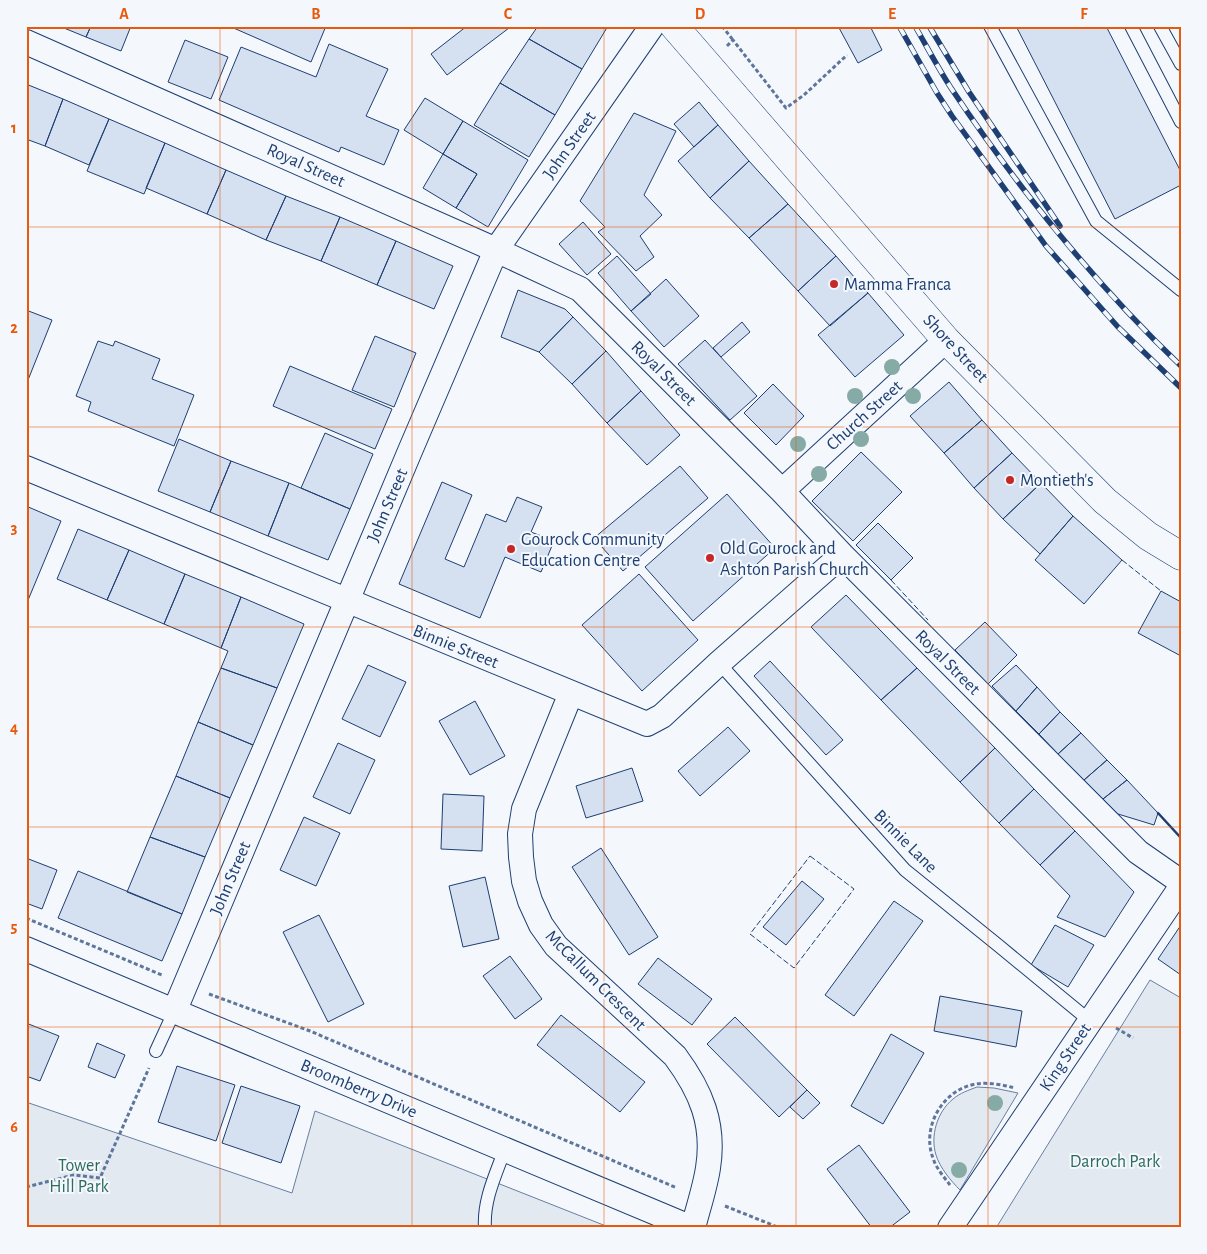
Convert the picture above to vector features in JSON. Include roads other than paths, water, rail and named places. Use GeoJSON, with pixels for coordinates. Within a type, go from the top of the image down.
{"type":"FeatureCollection","features":[{"type":"Feature","properties":{"kind":"main road","name":"Shore Street"},"geometry":{"type":"LineString","coordinates":[[674,26],[946,340],[1105,501],[1148,536],[1181,556]]}},
{"type":"Feature","properties":{"kind":"street","name":"John Street"},"geometry":{"type":"LineString","coordinates":[[174,1012],[496,250],[652,26]]}},
{"type":"Feature","properties":{"kind":"street","name":"Royal Street"},"geometry":{"type":"LineString","coordinates":[[26,42],[580,289],[1138,852],[1181,882]]}},
{"type":"Feature","properties":{"kind":"street","name":"Church Street"},"geometry":{"type":"LineString","coordinates":[[782,491],[946,340]]}},
{"type":"Feature","properties":{"kind":"street","name":"Binnie Street"},"geometry":{"type":"LineString","coordinates":[[26,468],[647,724],[662,716],[719,663],[842,555]]}},
{"type":"Feature","properties":{"kind":"street","name":"McCallum Crescent"},"geometry":{"type":"LineString","coordinates":[[571,693],[524,809],[520,834],[524,881],[530,902],[541,925],[556,946],[675,1056],[690,1077],[702,1099],[708,1121],[710,1148],[708,1168],[692,1228]]}},
{"type":"Feature","properties":{"kind":"street","name":"King Street"},"geometry":{"type":"LineString","coordinates":[[950,1228],[1181,887]]}},
{"type":"Feature","properties":{"kind":"street","name":"Broomberry Drive"},"geometry":{"type":"LineString","coordinates":[[26,949],[692,1228]]}},
{"type":"Feature","properties":{"kind":"lane"},"geometry":{"type":"LineString","coordinates":[[990,26],[1096,221],[1181,290]]}},
{"type":"Feature","properties":{"kind":"lane"},"geometry":{"type":"LineString","coordinates":[[1131,26],[1181,122]]}},
{"type":"Feature","properties":{"kind":"lane"},"geometry":{"type":"LineString","coordinates":[[1160,26],[1181,64]]}},
{"type":"Feature","properties":{"kind":"lane","name":"Binnie Lane"},"geometry":{"type":"LineString","coordinates":[[719,663],[905,870],[1090,1021]]}},
{"type":"Feature","properties":{"kind":"lane"},"geometry":{"type":"LineString","coordinates":[[156,1051],[174,1012]]}},
{"type":"Feature","properties":{"kind":"lane"},"geometry":{"type":"LineString","coordinates":[[485,1228],[484,1218],[488,1199],[505,1149]]}},
{"type":"Feature","properties":{"kind":"railway"},"geometry":{"type":"LineString","coordinates":[[899,26],[952,116],[1046,246],[1118,327],[1181,388]]}},
{"type":"Feature","properties":{"kind":"railway"},"geometry":{"type":"LineString","coordinates":[[915,26],[951,88],[1030,198],[1118,302],[1181,366]]}},
{"type":"Feature","properties":{"kind":"railway"},"geometry":{"type":"LineString","coordinates":[[929,26],[969,92],[1060,226]]}},
{"type":"Feature","properties":{"kind":"place","name":"Mamma Franca"},"geometry":{"type":"Point","coordinates":[834,284]}},
{"type":"Feature","properties":{"kind":"place","name":"Montieth's"},"geometry":{"type":"Point","coordinates":[1010,480]}},
{"type":"Feature","properties":{"kind":"place","name":"Gourock Community Education Centre"},"geometry":{"type":"Point","coordinates":[511,549]}},
{"type":"Feature","properties":{"kind":"place","name":"Old Gourock and Ashton Parish Church"},"geometry":{"type":"Point","coordinates":[710,558]}},
{"type":"Feature","properties":{"kind":"park label","name":"Darroch Park"},"geometry":{"type":"Point","coordinates":[1115,1161]}},
{"type":"Feature","properties":{"kind":"park label","name":"Tower Hill Park"},"geometry":{"type":"Point","coordinates":[79,1175]}}]}
